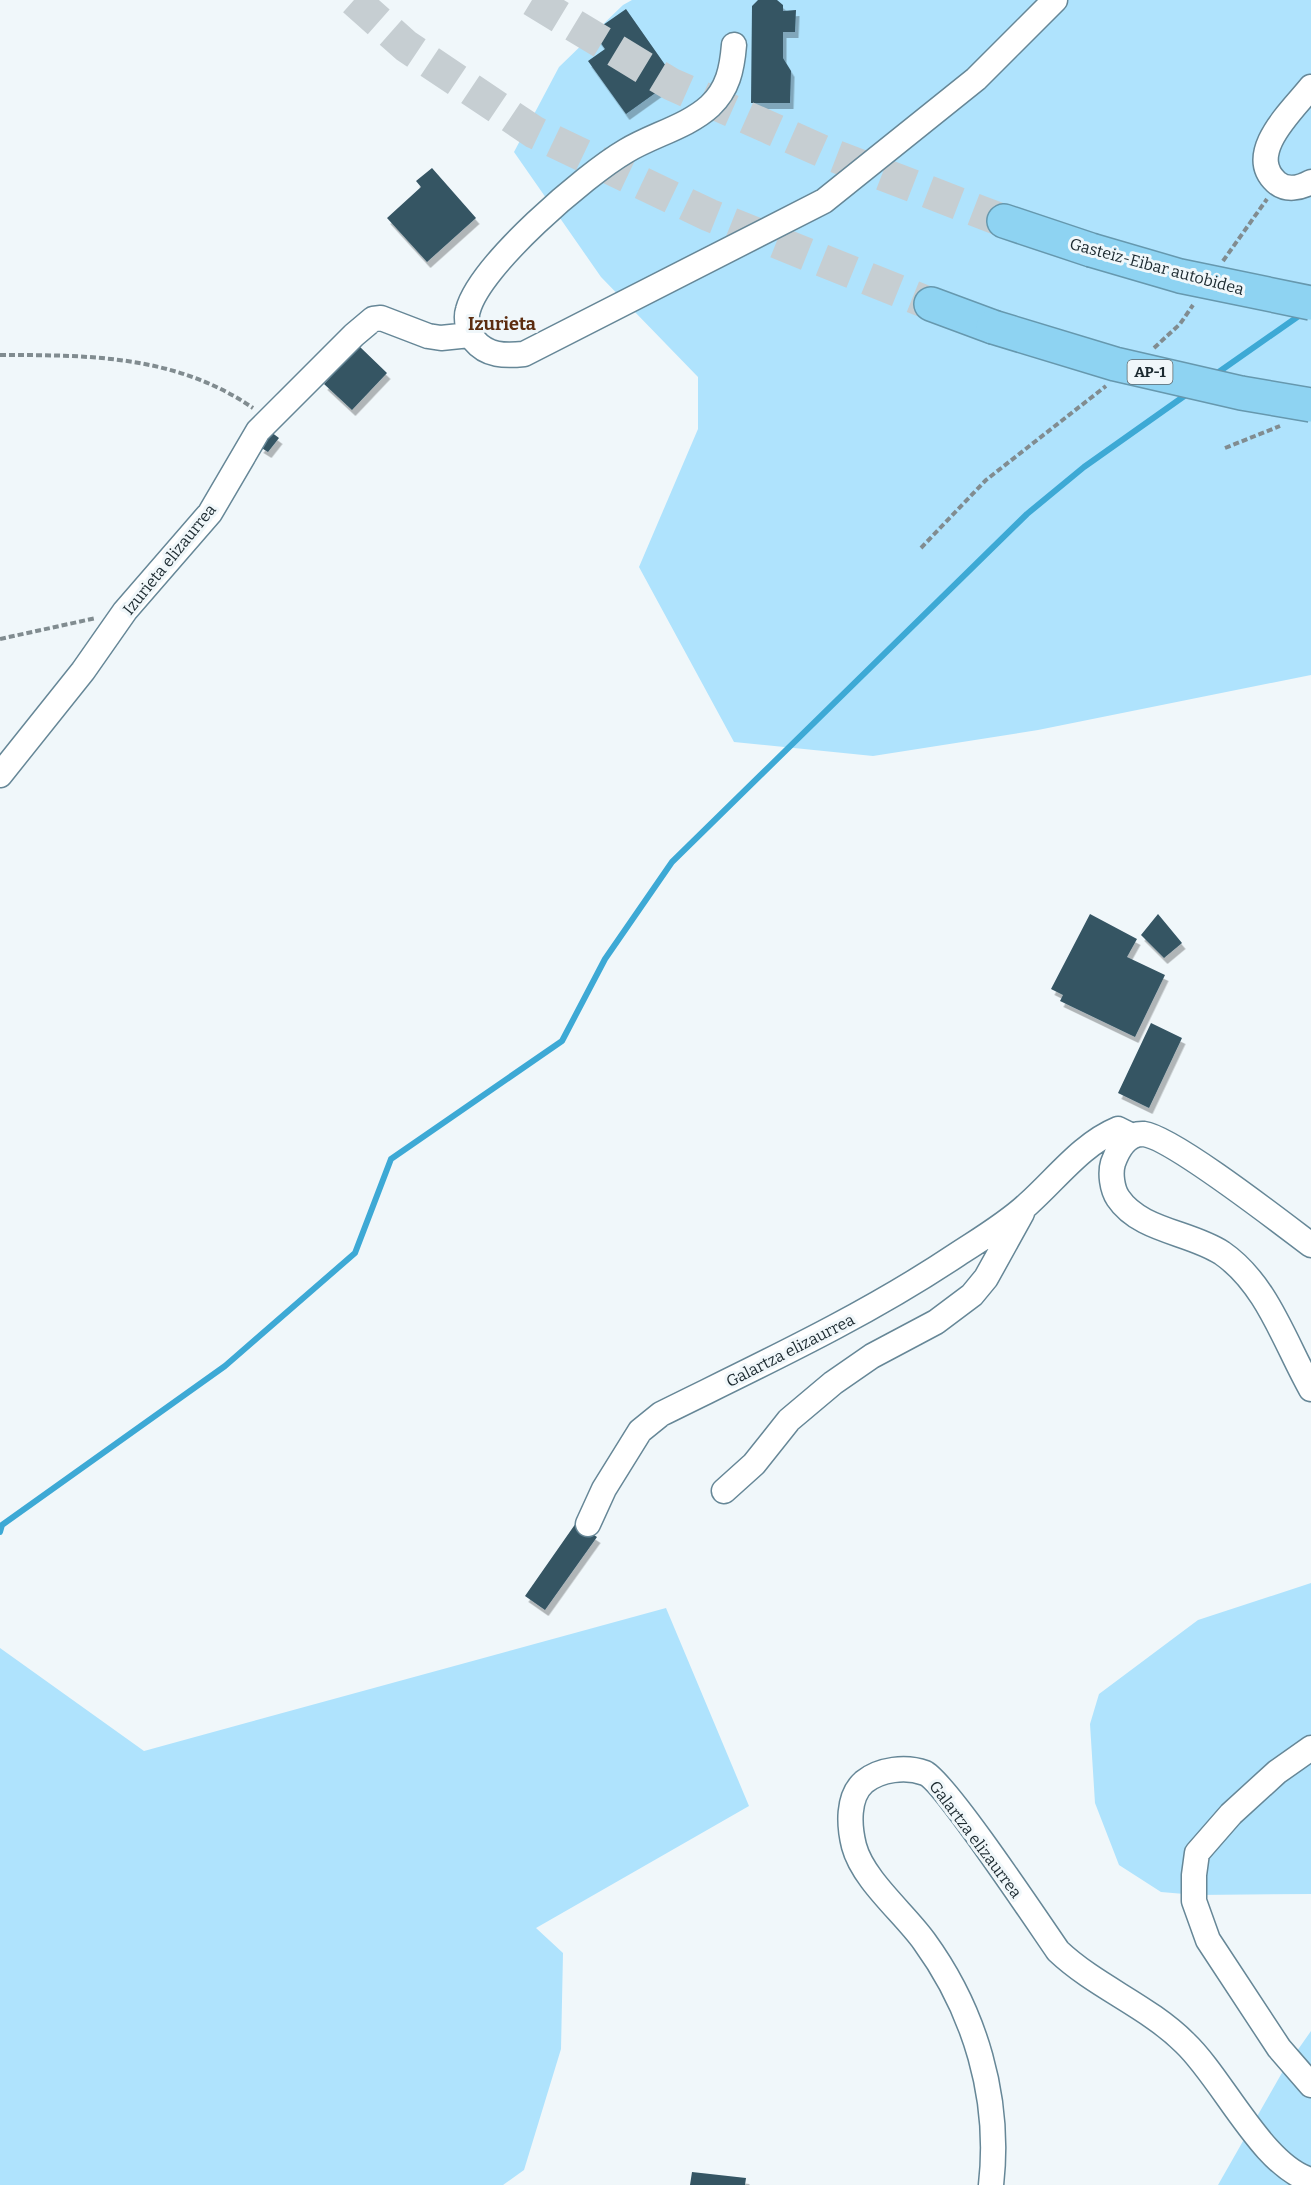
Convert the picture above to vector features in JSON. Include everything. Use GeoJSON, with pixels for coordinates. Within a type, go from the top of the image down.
{"type":"FeatureCollection","features":[{"type":"Feature","properties":{"kind":"highway","name":"Gasteiz-Eibar autobidea"},"geometry":{"type":"LineString","coordinates":[[1004,221],[1180,276],[1311,303]]}},
{"type":"Feature","properties":{"kind":"highway","name":"AP-1"},"geometry":{"type":"LineString","coordinates":[[931,304],[993,327],[1115,364],[1242,393],[1311,405]]}},
{"type":"Feature","properties":{"kind":"street"},"geometry":{"type":"LineString","coordinates":[[734,45],[731,72],[721,94],[708,107],[626,150],[597,170],[510,248],[474,294],[466,313],[470,335],[490,353],[524,354],[795,218],[854,179],[976,79],[1055,0]]}},
{"type":"Feature","properties":{"kind":"street"},"geometry":{"type":"LineString","coordinates":[[1311,87],[1267,146],[1264,161],[1268,174],[1280,185],[1295,188],[1311,182]]}},
{"type":"Feature","properties":{"kind":"street","name":"Izurieta elizaurrea"},"geometry":{"type":"LineString","coordinates":[[0,775],[83,671],[125,611],[210,513],[258,431],[373,319],[381,318],[434,337],[470,335]]}},
{"type":"Feature","properties":{"kind":"street","name":"Galartza elizaurrea"},"geometry":{"type":"LineString","coordinates":[[588,1524],[604,1489],[640,1431],[661,1414],[826,1333],[902,1290],[1026,1206],[1086,1149],[1104,1135],[1118,1129],[1132,1136],[1143,1134],[1151,1137],[1192,1159],[1311,1245]]}},
{"type":"Feature","properties":{"kind":"street"},"geometry":{"type":"LineString","coordinates":[[1132,1136],[1123,1143],[1112,1168],[1117,1196],[1136,1215],[1209,1245],[1242,1270],[1281,1329],[1311,1389]]}},
{"type":"Feature","properties":{"kind":"street","name":"Galartza elizaurrea"},"geometry":{"type":"LineString","coordinates":[[724,1491],[754,1464],[789,1420],[833,1383],[872,1356],[936,1322],[972,1295],[987,1278],[1026,1206]]}},
{"type":"Feature","properties":{"kind":"street"},"geometry":{"type":"LineString","coordinates":[[1311,1748],[1277,1772],[1232,1814],[1197,1853],[1194,1875],[1194,1901],[1208,1940],[1279,2048],[1311,2085]]}},
{"type":"Feature","properties":{"kind":"street","name":"Galartza elizaurrea"},"geometry":{"type":"LineString","coordinates":[[991,2185],[992,2109],[985,2069],[974,2037],[956,1994],[925,1941],[867,1871],[855,1849],[850,1828],[853,1800],[860,1786],[880,1773],[898,1769],[927,1774],[954,1804],[1058,1952],[1079,1971],[1184,2042],[1207,2066],[1281,2164],[1298,2176],[1311,2180]]}},
{"type":"Feature","properties":{"kind":"path"},"geometry":{"type":"LineString","coordinates":[[0,355],[91,355],[147,363],[197,379],[236,396],[269,419]]}},
{"type":"Feature","properties":{"kind":"path"},"geometry":{"type":"LineString","coordinates":[[1225,448],[1280,426]]}},
{"type":"Feature","properties":{"kind":"path"},"geometry":{"type":"LineString","coordinates":[[0,639],[125,611]]}},
{"type":"Feature","properties":{"kind":"shaded area"},"geometry":{"type":"Polygon","coordinates":[[[632,0],[1311,0],[1311,675],[1038,730],[873,756],[734,742],[639,567],[698,429],[698,377],[601,277],[514,152],[559,67],[623,5],[632,0]]]}},
{"type":"Feature","properties":{"kind":"shaded area"},"geometry":{"type":"Polygon","coordinates":[[[1311,1583],[1311,1894],[1196,1895],[1161,1892],[1119,1865],[1095,1803],[1090,1724],[1099,1694],[1198,1620],[1311,1583]]]}},
{"type":"Feature","properties":{"kind":"shaded area"},"geometry":{"type":"Polygon","coordinates":[[[666,1608],[749,1806],[536,1928],[563,1953],[561,2049],[524,2170],[503,2185],[0,2185],[0,1648],[144,1751],[666,1608]]]}},
{"type":"Feature","properties":{"kind":"shaded area"},"geometry":{"type":"Polygon","coordinates":[[[1311,2031],[1311,2185],[1218,2185],[1283,2071],[1311,2031]]]}},
{"type":"Feature","properties":{"kind":"building"},"geometry":{"type":"Polygon","coordinates":[[[758,0],[777,0],[783,5],[783,11],[796,10],[795,32],[783,32],[783,58],[791,71],[790,103],[751,103],[752,6],[758,0]]]}},
{"type":"Feature","properties":{"kind":"building"},"geometry":{"type":"Polygon","coordinates":[[[626,9],[675,79],[626,114],[588,61],[605,49],[593,32],[626,9]]]}},
{"type":"Feature","properties":{"kind":"building"},"geometry":{"type":"Polygon","coordinates":[[[432,168],[476,218],[427,262],[387,218],[421,187],[416,181],[432,168]]]}},
{"type":"Feature","properties":{"kind":"building"},"geometry":{"type":"Polygon","coordinates":[[[359,346],[387,373],[352,410],[324,384],[359,346]]]}},
{"type":"Feature","properties":{"kind":"building"},"geometry":{"type":"Polygon","coordinates":[[[271,432],[279,438],[268,452],[260,447],[271,432]]]}},
{"type":"Feature","properties":{"kind":"building"},"geometry":{"type":"Polygon","coordinates":[[[1090,914],[1137,939],[1127,957],[1165,975],[1135,1037],[1060,1001],[1063,995],[1051,989],[1090,914]]]}},
{"type":"Feature","properties":{"kind":"building"},"geometry":{"type":"Polygon","coordinates":[[[1158,914],[1182,943],[1164,958],[1141,935],[1158,914]]]}},
{"type":"Feature","properties":{"kind":"building"},"geometry":{"type":"Polygon","coordinates":[[[1151,1023],[1182,1038],[1149,1108],[1118,1093],[1151,1023]]]}},
{"type":"Feature","properties":{"kind":"building"},"geometry":{"type":"Polygon","coordinates":[[[576,1523],[597,1537],[545,1610],[525,1596],[576,1523]]]}},
{"type":"Feature","properties":{"kind":"building"},"geometry":{"type":"Polygon","coordinates":[[[692,2172],[746,2178],[745,2185],[690,2185],[692,2172]]]}},
{"type":"Feature","properties":{"kind":"waterway"},"geometry":{"type":"LineString","coordinates":[[1213,376],[1303,313]]}},
{"type":"Feature","properties":{"kind":"waterway"},"geometry":{"type":"LineString","coordinates":[[0,1532],[2,1525],[225,1366],[355,1253],[391,1159],[562,1041],[605,959],[672,862],[1027,514],[1084,467],[1190,392]]}},
{"type":"Feature","properties":{"kind":"tunnel"},"geometry":{"type":"LineString","coordinates":[[354,0],[406,46],[534,132],[709,215],[931,304]]}},
{"type":"Feature","properties":{"kind":"tunnel"},"geometry":{"type":"LineString","coordinates":[[532,0],[671,84],[822,151],[1004,221]]}},
{"type":"Feature","properties":{"kind":"district","name":"Izurieta"},"geometry":{"type":"Point","coordinates":[502,324]}}]}
